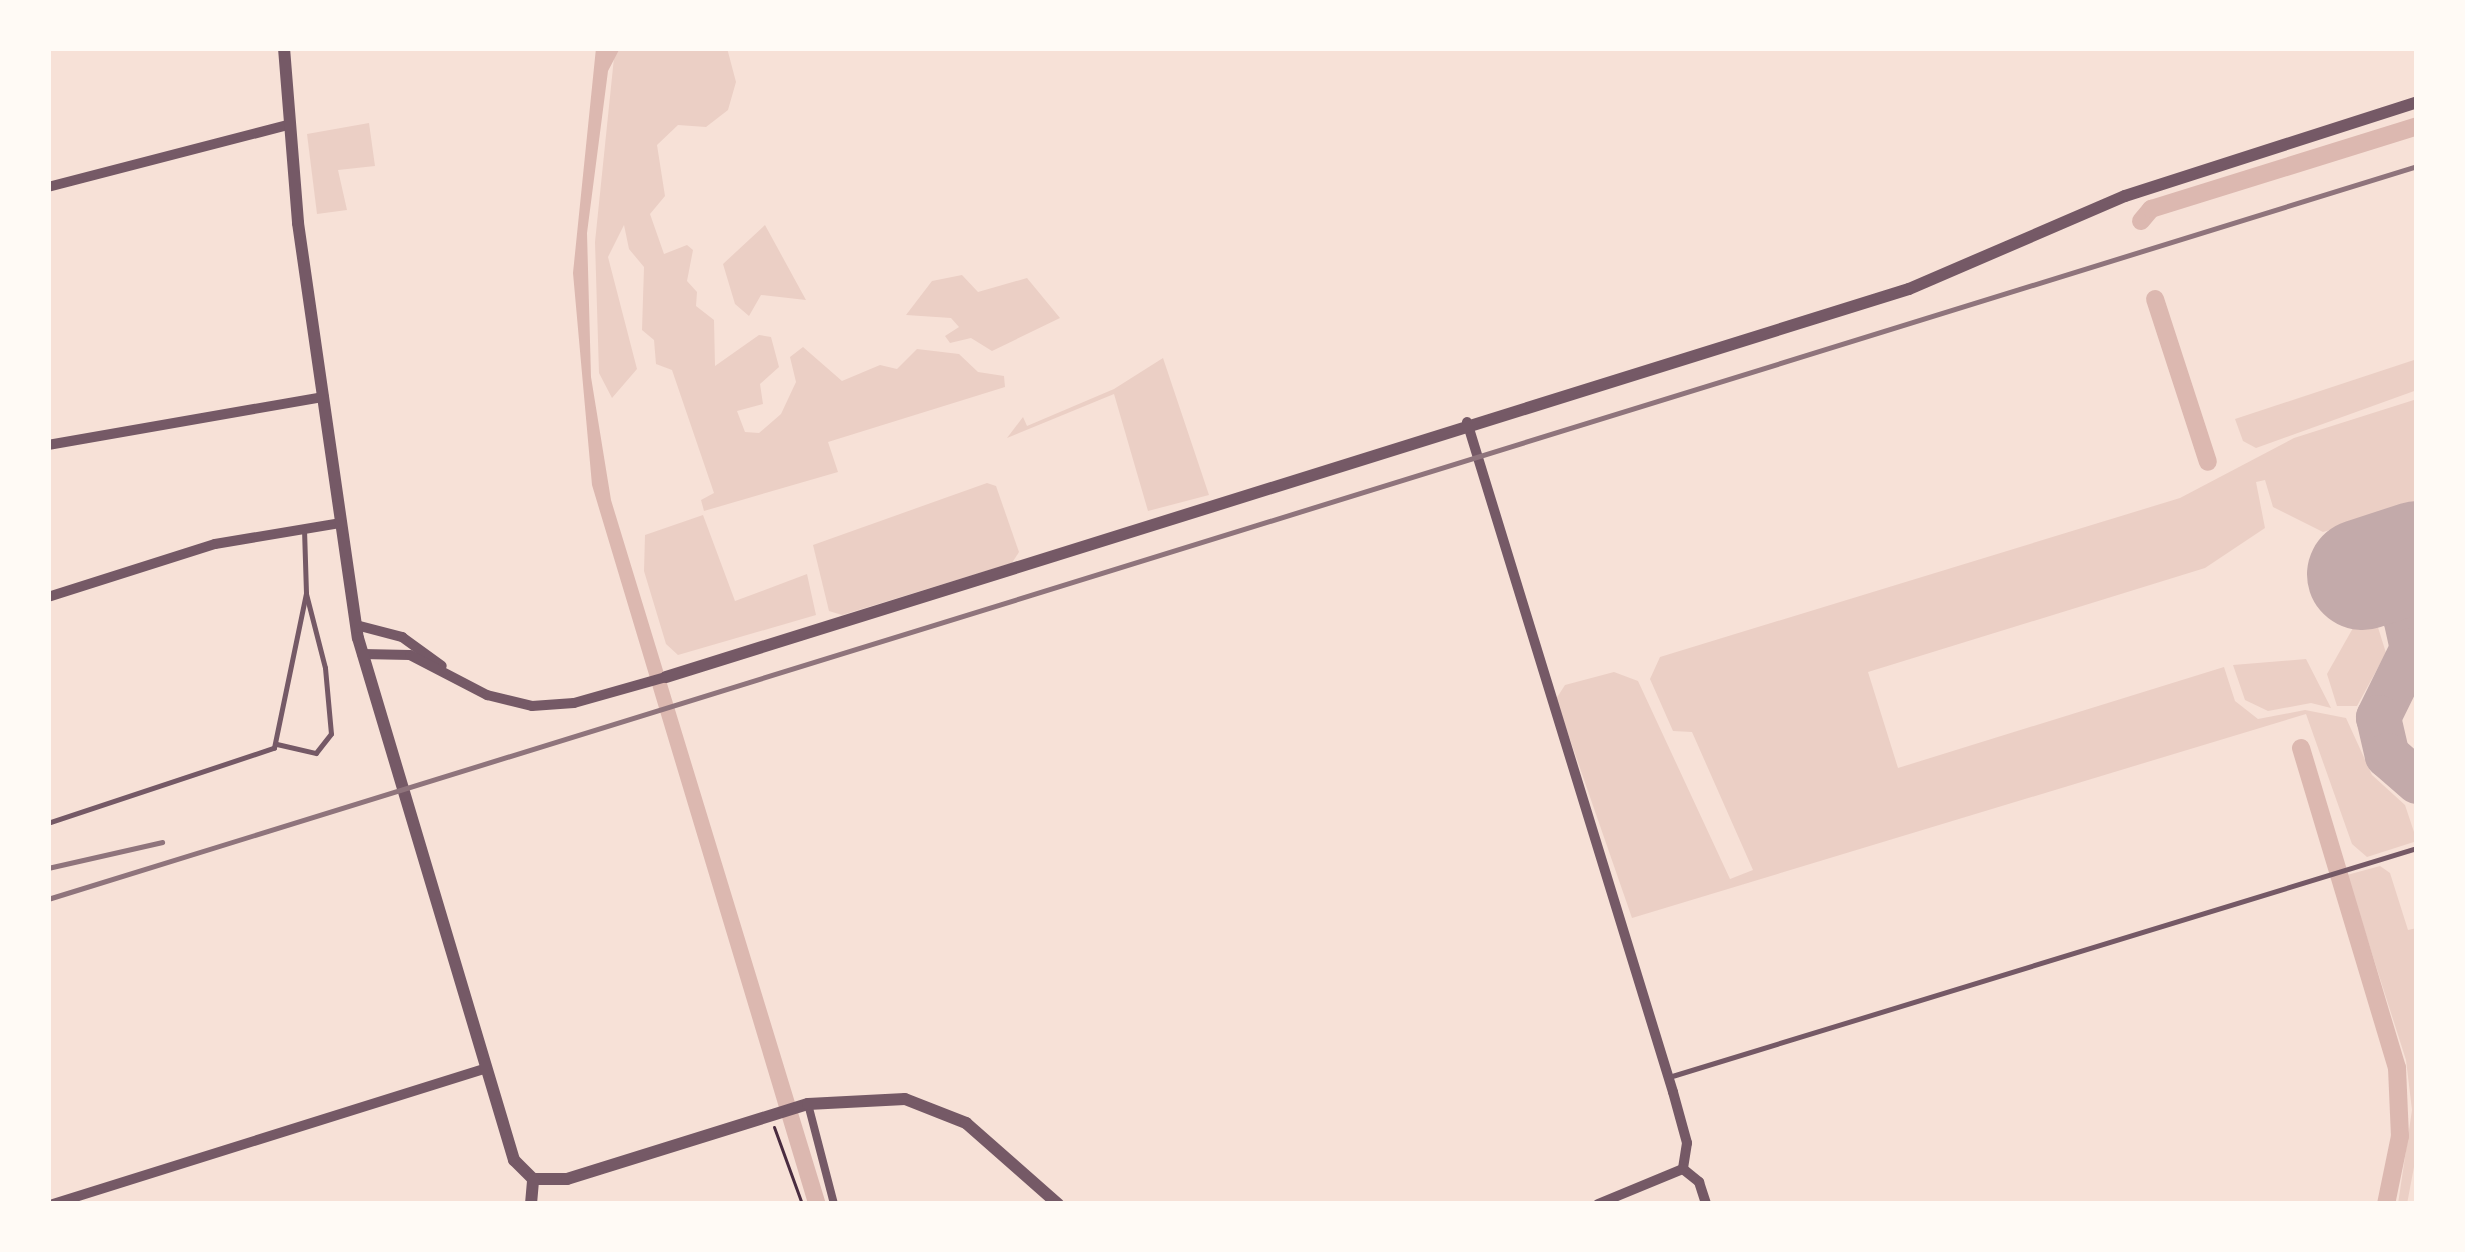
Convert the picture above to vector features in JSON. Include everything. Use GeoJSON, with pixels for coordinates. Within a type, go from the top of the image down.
{"type":"FeatureCollection","features":[{"type":"Feature","properties":{"kind":"street"},"geometry":{"type":"LineString","coordinates":[[284,48],[288,124],[356,625],[514,1160],[533,1179],[567,1179],[805,1104],[905,1099],[947,1111],[1058,1204]]}},
{"type":"Feature","properties":{"kind":"street"},"geometry":{"type":"LineString","coordinates":[[362,654],[402,653],[532,706],[643,684],[1467,422],[1909,289],[2125,196],[2417,101]]}},
{"type":"Feature","properties":{"kind":"street"},"geometry":{"type":"LineString","coordinates":[[48,187],[288,124]]}},
{"type":"Feature","properties":{"kind":"street"},"geometry":{"type":"LineString","coordinates":[[48,445],[324,397]]}},
{"type":"Feature","properties":{"kind":"street"},"geometry":{"type":"LineString","coordinates":[[1467,422],[1669,1077],[1686,1138],[1683,1169]]}},
{"type":"Feature","properties":{"kind":"street"},"geometry":{"type":"LineString","coordinates":[[48,597],[215,544],[341,524]]}},
{"type":"Feature","properties":{"kind":"street"},"geometry":{"type":"LineString","coordinates":[[356,625],[411,642],[453,676]]}},
{"type":"Feature","properties":{"kind":"street"},"geometry":{"type":"LineString","coordinates":[[53,1204],[486,1068]]}},
{"type":"Feature","properties":{"kind":"street"},"geometry":{"type":"LineString","coordinates":[[805,1104],[834,1204]]}},
{"type":"Feature","properties":{"kind":"street"},"geometry":{"type":"LineString","coordinates":[[1598,1204],[1683,1169]]}},
{"type":"Feature","properties":{"kind":"street"},"geometry":{"type":"LineString","coordinates":[[1683,1169],[1699,1182],[1706,1204]]}},
{"type":"Feature","properties":{"kind":"street"},"geometry":{"type":"LineString","coordinates":[[531,1204],[533,1179]]}},
{"type":"Feature","properties":{"kind":"lane"},"geometry":{"type":"LineString","coordinates":[[277,745],[316,753],[331,734],[325,668],[306,593],[304,529]]}},
{"type":"Feature","properties":{"kind":"lane"},"geometry":{"type":"LineString","coordinates":[[48,823],[261,757],[277,745],[306,593]]}},
{"type":"Feature","properties":{"kind":"lane"},"geometry":{"type":"LineString","coordinates":[[1669,1077],[2417,848]]}},
{"type":"Feature","properties":{"kind":"path"},"geometry":{"type":"LineString","coordinates":[[771,1114],[802,1204]]}},
{"type":"Feature","properties":{"kind":"shaded area"},"geometry":{"type":"Polygon","coordinates":[[[596,48],[620,48],[608,71],[587,233],[591,377],[611,500],[826,1204],[808,1204],[592,485],[573,273],[596,48]]]}},
{"type":"Feature","properties":{"kind":"shaded area"},"geometry":{"type":"Polygon","coordinates":[[[615,48],[727,48],[736,82],[728,110],[706,127],[678,125],[657,145],[665,196],[650,214],[664,254],[687,245],[693,250],[687,281],[697,292],[696,306],[714,320],[715,366],[759,335],[771,337],[779,367],[760,384],[763,404],[737,411],[745,432],[759,433],[781,414],[796,382],[790,357],[803,347],[842,381],[880,365],[897,369],[917,349],[959,354],[978,372],[1004,376],[1005,387],[828,442],[838,472],[704,511],[701,500],[714,493],[672,370],[656,364],[654,340],[642,330],[644,267],[629,249],[624,225],[608,257],[637,369],[612,398],[599,373],[595,242],[615,48]]]}},
{"type":"Feature","properties":{"kind":"shaded area"},"geometry":{"type":"Polygon","coordinates":[[[369,123],[375,166],[338,170],[347,210],[317,214],[307,134],[369,123]]]}},
{"type":"Feature","properties":{"kind":"shaded area"},"geometry":{"type":"Polygon","coordinates":[[[765,225],[806,300],[761,295],[749,316],[735,304],[723,264],[765,225]]]}},
{"type":"Feature","properties":{"kind":"shaded area"},"geometry":{"type":"Polygon","coordinates":[[[962,275],[978,292],[1027,278],[1060,318],[992,351],[971,338],[950,343],[945,336],[959,327],[951,318],[906,315],[932,281],[962,275]]]}},
{"type":"Feature","properties":{"kind":"shaded area"},"geometry":{"type":"Polygon","coordinates":[[[1163,358],[1209,495],[1148,511],[1114,394],[1007,438],[1023,417],[1027,426],[1114,389],[1163,358]]]}},
{"type":"Feature","properties":{"kind":"shaded area"},"geometry":{"type":"Polygon","coordinates":[[[2417,359],[2417,390],[2256,448],[2243,441],[2235,419],[2417,359]]]}},
{"type":"Feature","properties":{"kind":"shaded area"},"geometry":{"type":"Polygon","coordinates":[[[2417,399],[2417,503],[2323,532],[2273,507],[2265,480],[2256,482],[2265,528],[2205,568],[1868,672],[1898,768],[2224,667],[2235,701],[2258,719],[2305,710],[2346,718],[2372,775],[2405,805],[2417,841],[2367,857],[2352,844],[2306,714],[1632,918],[1556,699],[1565,685],[1614,672],[1638,681],[1730,879],[1753,870],[1692,732],[1673,731],[1650,679],[1660,657],[2180,498],[2294,438],[2417,399]]]}},
{"type":"Feature","properties":{"kind":"shaded area"},"geometry":{"type":"Polygon","coordinates":[[[987,483],[996,486],[1019,552],[1012,563],[842,615],[829,611],[813,545],[987,483]]]}},
{"type":"Feature","properties":{"kind":"shaded area"},"geometry":{"type":"Polygon","coordinates":[[[703,515],[735,601],[807,574],[816,615],[678,655],[666,644],[644,571],[645,535],[703,515]]]}},
{"type":"Feature","properties":{"kind":"shaded area"},"geometry":{"type":"Polygon","coordinates":[[[2376,621],[2386,653],[2357,706],[2337,706],[2327,674],[2353,628],[2376,621]]]}},
{"type":"Feature","properties":{"kind":"shaded area"},"geometry":{"type":"Polygon","coordinates":[[[2306,659],[2331,708],[2311,703],[2268,711],[2245,700],[2233,665],[2306,659]]]}},
{"type":"Feature","properties":{"kind":"shaded area"},"geometry":{"type":"Polygon","coordinates":[[[2380,866],[2390,873],[2408,930],[2417,928],[2417,1151],[2407,1204],[2398,1204],[2412,1110],[2406,1060],[2347,875],[2380,866]]]}},
{"type":"Feature","properties":{"kind":"waterway"},"geometry":{"type":"LineString","coordinates":[[2141,221],[2151,209],[2417,126]]}},
{"type":"Feature","properties":{"kind":"waterway"},"geometry":{"type":"LineString","coordinates":[[2155,299],[2208,462]]}},
{"type":"Feature","properties":{"kind":"waterway"},"geometry":{"type":"LineString","coordinates":[[2301,748],[2397,1068],[2400,1136],[2386,1204]]}},
{"type":"Feature","properties":{"kind":"taxiway"},"geometry":{"type":"LineString","coordinates":[[2417,573],[2405,617],[2417,671]]}},
{"type":"Feature","properties":{"kind":"taxiway"},"geometry":{"type":"LineString","coordinates":[[2411,650],[2378,717],[2387,755],[2417,781]]}},
{"type":"Feature","properties":{"kind":"runway"},"geometry":{"type":"LineString","coordinates":[[2362,574],[2417,556]]}},
{"type":"Feature","properties":{"kind":"railway"},"geometry":{"type":"LineString","coordinates":[[48,899],[2417,166]]}},
{"type":"Feature","properties":{"kind":"railway"},"geometry":{"type":"LineString","coordinates":[[48,868],[162,842]]}}]}
